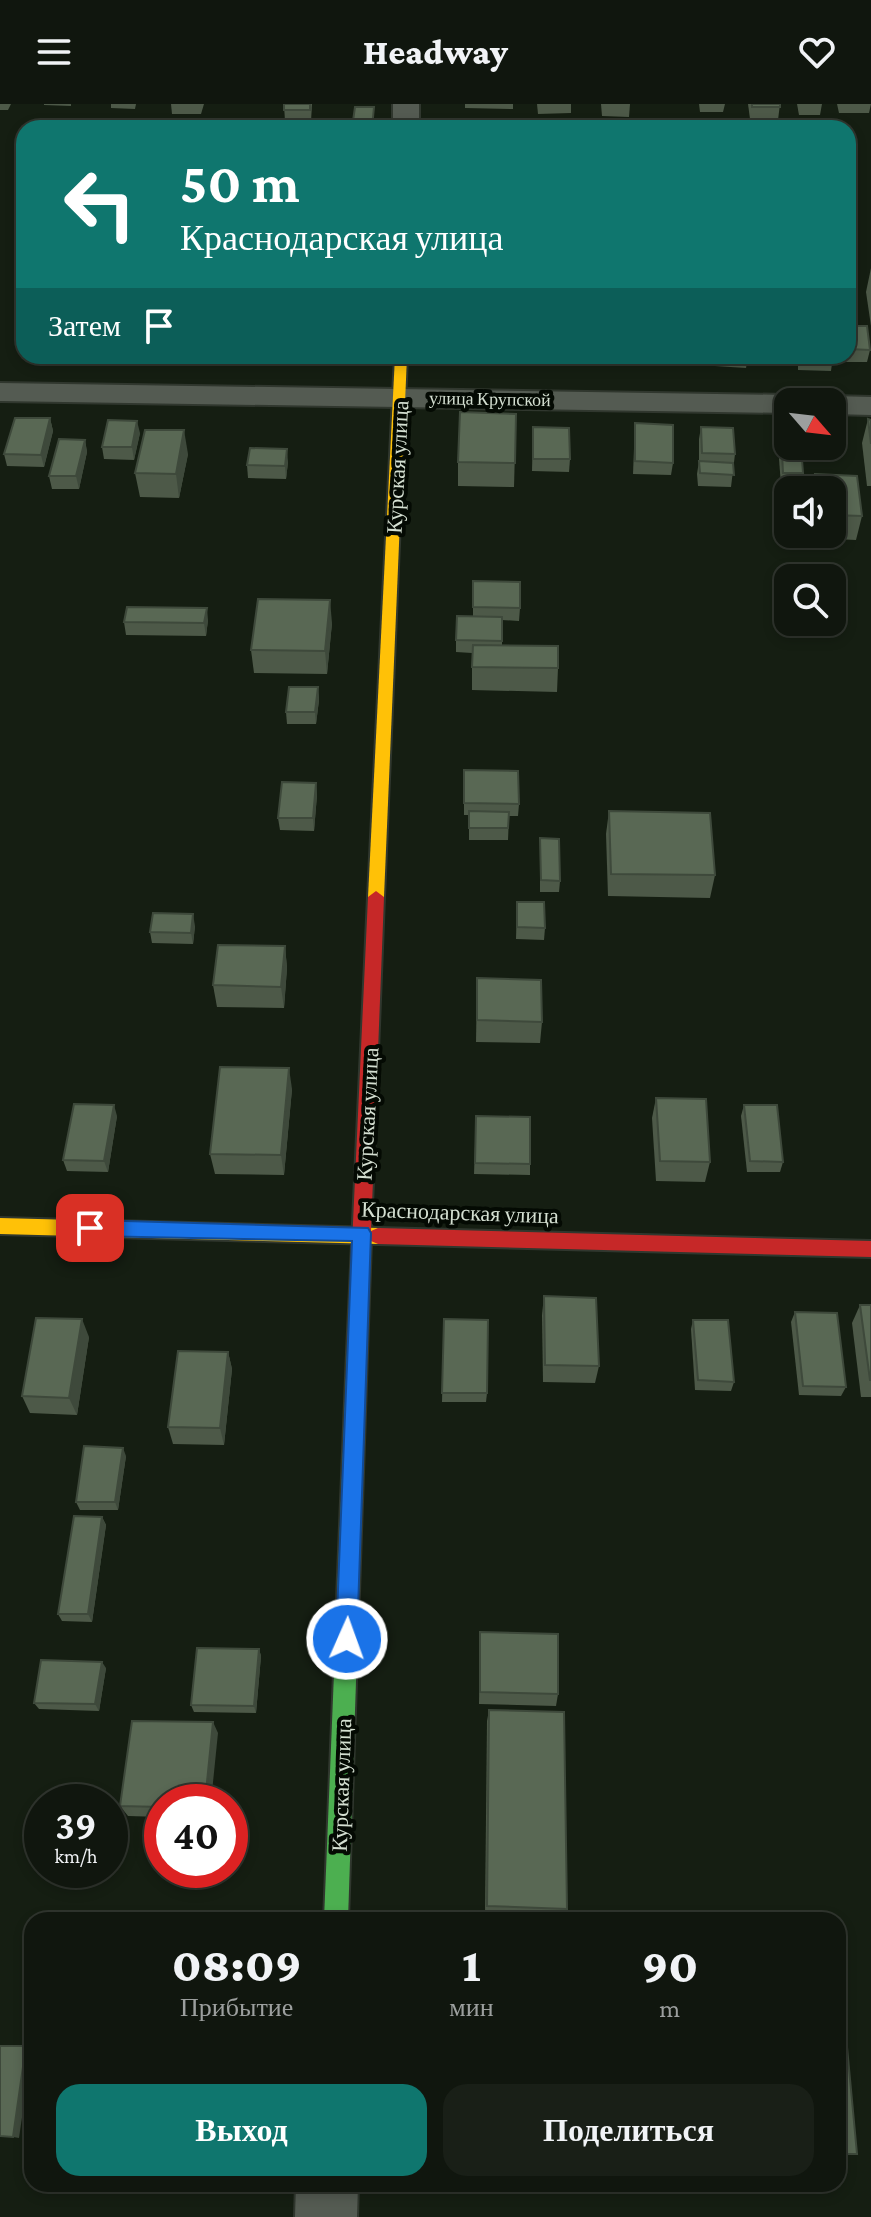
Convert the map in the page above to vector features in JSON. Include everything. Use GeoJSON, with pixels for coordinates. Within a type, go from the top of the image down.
{"type":"FeatureCollection","features":[{"type":"Feature","properties":{"kind":"street","name":"Курская улица"},"geometry":{"type":"LineString","coordinates":[[336,1912],[361,1233],[401,364]]}},
{"type":"Feature","properties":{"kind":"street","name":"улица Крупской"},"geometry":{"type":"LineString","coordinates":[[0,392],[774,404]]}},
{"type":"Feature","properties":{"kind":"street"},"geometry":{"type":"LineString","coordinates":[[846,405],[871,406]]}},
{"type":"Feature","properties":{"kind":"street","name":"Краснодарская улица"},"geometry":{"type":"LineString","coordinates":[[0,1226],[361,1233],[871,1249]]}},
{"type":"Feature","properties":{"kind":"street"},"geometry":{"type":"LineString","coordinates":[[326,2217],[327,2192]]}},
{"type":"Feature","properties":{"kind":"building"},"geometry":{"type":"Polygon","coordinates":[[[284,104],[310,104],[310,110],[284,110],[284,104]]]}},
{"type":"Feature","properties":{"kind":"building"},"geometry":{"type":"Polygon","coordinates":[[[752,104],[780,104],[780,107],[752,107],[752,104]]]}},
{"type":"Feature","properties":{"kind":"building"},"geometry":{"type":"Polygon","coordinates":[[[355,107],[374,107],[373,120],[353,120],[355,107]]]}},
{"type":"Feature","properties":{"kind":"building"},"geometry":{"type":"Polygon","coordinates":[[[856,326],[867,326],[870,350],[856,349],[856,326]]]}},
{"type":"Feature","properties":{"kind":"building"},"geometry":{"type":"Polygon","coordinates":[[[460,412],[516,414],[515,463],[458,462],[460,412]]]}},
{"type":"Feature","properties":{"kind":"building"},"geometry":{"type":"Polygon","coordinates":[[[15,418],[50,418],[41,455],[4,454],[15,418]]]}},
{"type":"Feature","properties":{"kind":"building"},"geometry":{"type":"Polygon","coordinates":[[[108,420],[137,421],[132,447],[102,447],[108,420]]]}},
{"type":"Feature","properties":{"kind":"building"},"geometry":{"type":"Polygon","coordinates":[[[635,423],[673,425],[673,463],[635,461],[635,423]]]}},
{"type":"Feature","properties":{"kind":"building"},"geometry":{"type":"Polygon","coordinates":[[[533,427],[569,428],[570,459],[533,459],[533,427]]]}},
{"type":"Feature","properties":{"kind":"building"},"geometry":{"type":"Polygon","coordinates":[[[701,427],[733,428],[735,454],[702,453],[701,427]]]}},
{"type":"Feature","properties":{"kind":"building"},"geometry":{"type":"Polygon","coordinates":[[[145,430],[184,430],[176,474],[135,473],[145,430]]]}},
{"type":"Feature","properties":{"kind":"building"},"geometry":{"type":"Polygon","coordinates":[[[59,439],[85,440],[76,476],[49,476],[59,439]]]}},
{"type":"Feature","properties":{"kind":"building"},"geometry":{"type":"Polygon","coordinates":[[[250,448],[287,449],[285,466],[247,465],[250,448]]]}},
{"type":"Feature","properties":{"kind":"building"},"geometry":{"type":"Polygon","coordinates":[[[782,460],[802,460],[803,473],[783,473],[782,460]]]}},
{"type":"Feature","properties":{"kind":"building"},"geometry":{"type":"Polygon","coordinates":[[[699,461],[733,463],[734,475],[700,473],[699,461]]]}},
{"type":"Feature","properties":{"kind":"building"},"geometry":{"type":"Polygon","coordinates":[[[815,474],[857,476],[862,516],[846,515],[846,476],[815,474]]]}},
{"type":"Feature","properties":{"kind":"building"},"geometry":{"type":"Polygon","coordinates":[[[473,581],[520,582],[520,608],[473,607],[473,581]]]}},
{"type":"Feature","properties":{"kind":"building"},"geometry":{"type":"Polygon","coordinates":[[[258,599],[330,600],[325,651],[251,650],[258,599]]]}},
{"type":"Feature","properties":{"kind":"building"},"geometry":{"type":"Polygon","coordinates":[[[127,607],[207,608],[204,623],[124,622],[127,607]]]}},
{"type":"Feature","properties":{"kind":"building"},"geometry":{"type":"Polygon","coordinates":[[[457,616],[502,617],[502,641],[456,640],[457,616]]]}},
{"type":"Feature","properties":{"kind":"building"},"geometry":{"type":"Polygon","coordinates":[[[473,645],[558,646],[558,668],[472,667],[473,645]]]}},
{"type":"Feature","properties":{"kind":"building"},"geometry":{"type":"Polygon","coordinates":[[[289,687],[318,687],[315,712],[286,712],[289,687]]]}},
{"type":"Feature","properties":{"kind":"building"},"geometry":{"type":"Polygon","coordinates":[[[464,770],[518,771],[519,804],[464,803],[464,770]]]}},
{"type":"Feature","properties":{"kind":"building"},"geometry":{"type":"Polygon","coordinates":[[[282,782],[316,783],[313,818],[278,818],[282,782]]]}},
{"type":"Feature","properties":{"kind":"building"},"geometry":{"type":"Polygon","coordinates":[[[469,811],[509,812],[508,828],[469,828],[469,811]]]}},
{"type":"Feature","properties":{"kind":"building"},"geometry":{"type":"Polygon","coordinates":[[[609,811],[710,813],[715,875],[611,874],[609,811]]]}},
{"type":"Feature","properties":{"kind":"building"},"geometry":{"type":"Polygon","coordinates":[[[540,838],[559,839],[560,881],[541,880],[540,838]]]}},
{"type":"Feature","properties":{"kind":"building"},"geometry":{"type":"Polygon","coordinates":[[[517,902],[544,902],[545,928],[517,927],[517,902]]]}},
{"type":"Feature","properties":{"kind":"building"},"geometry":{"type":"Polygon","coordinates":[[[153,913],[193,914],[191,933],[150,932],[153,913]]]}},
{"type":"Feature","properties":{"kind":"building"},"geometry":{"type":"Polygon","coordinates":[[[218,945],[285,946],[281,987],[213,985],[218,945]]]}},
{"type":"Feature","properties":{"kind":"building"},"geometry":{"type":"Polygon","coordinates":[[[477,978],[541,980],[542,1022],[477,1020],[477,978]]]}},
{"type":"Feature","properties":{"kind":"building"},"geometry":{"type":"Polygon","coordinates":[[[220,1067],[289,1068],[281,1155],[210,1154],[220,1067]]]}},
{"type":"Feature","properties":{"kind":"building"},"geometry":{"type":"Polygon","coordinates":[[[656,1098],[706,1099],[710,1162],[660,1161],[656,1098]]]}},
{"type":"Feature","properties":{"kind":"building"},"geometry":{"type":"Polygon","coordinates":[[[74,1104],[114,1105],[104,1161],[63,1160],[74,1104]]]}},
{"type":"Feature","properties":{"kind":"building"},"geometry":{"type":"Polygon","coordinates":[[[744,1105],[777,1105],[783,1162],[750,1161],[744,1105]]]}},
{"type":"Feature","properties":{"kind":"building"},"geometry":{"type":"Polygon","coordinates":[[[476,1116],[530,1117],[530,1164],[475,1163],[476,1116]]]}},
{"type":"Feature","properties":{"kind":"building"},"geometry":{"type":"Polygon","coordinates":[[[544,1296],[596,1298],[599,1366],[545,1365],[544,1296]]]}},
{"type":"Feature","properties":{"kind":"building"},"geometry":{"type":"Polygon","coordinates":[[[860,1305],[871,1305],[871,1380],[870,1380],[860,1305]]]}},
{"type":"Feature","properties":{"kind":"building"},"geometry":{"type":"Polygon","coordinates":[[[795,1312],[837,1313],[846,1387],[803,1386],[795,1312]]]}},
{"type":"Feature","properties":{"kind":"building"},"geometry":{"type":"Polygon","coordinates":[[[36,1318],[82,1319],[69,1398],[22,1396],[36,1318]]]}},
{"type":"Feature","properties":{"kind":"building"},"geometry":{"type":"Polygon","coordinates":[[[444,1319],[488,1320],[487,1393],[442,1393],[444,1319]]]}},
{"type":"Feature","properties":{"kind":"building"},"geometry":{"type":"Polygon","coordinates":[[[693,1320],[728,1320],[734,1382],[698,1380],[693,1320]]]}},
{"type":"Feature","properties":{"kind":"building"},"geometry":{"type":"Polygon","coordinates":[[[178,1351],[228,1352],[220,1428],[168,1427],[178,1351]]]}},
{"type":"Feature","properties":{"kind":"building"},"geometry":{"type":"Polygon","coordinates":[[[84,1446],[123,1448],[115,1502],[76,1502],[84,1446]]]}},
{"type":"Feature","properties":{"kind":"building"},"geometry":{"type":"Polygon","coordinates":[[[74,1516],[102,1517],[88,1614],[58,1614],[74,1516]]]}},
{"type":"Feature","properties":{"kind":"building"},"geometry":{"type":"Polygon","coordinates":[[[480,1632],[558,1634],[558,1694],[480,1692],[480,1632]]]}},
{"type":"Feature","properties":{"kind":"building"},"geometry":{"type":"Polygon","coordinates":[[[197,1648],[259,1649],[254,1706],[191,1705],[197,1648]]]}},
{"type":"Feature","properties":{"kind":"building"},"geometry":{"type":"Polygon","coordinates":[[[41,1660],[102,1662],[95,1704],[34,1703],[41,1660]]]}},
{"type":"Feature","properties":{"kind":"building"},"geometry":{"type":"Polygon","coordinates":[[[489,1710],[564,1712],[567,1909],[487,1906],[489,1710]]]}},
{"type":"Feature","properties":{"kind":"building"},"geometry":{"type":"Polygon","coordinates":[[[132,1721],[213,1722],[207,1784],[144,1784],[144,1807],[128,1806],[128,1784],[123,1784],[132,1721]]]}},
{"type":"Feature","properties":{"kind":"building"},"geometry":{"type":"Polygon","coordinates":[[[0,2046],[24,2046],[13,2137],[0,2136],[0,2046]]]}},
{"type":"Feature","properties":{"kind":"building"},"geometry":{"type":"Polygon","coordinates":[[[846,2047],[847,2047],[857,2154],[846,2154],[846,2047]]]}},
{"type":"Feature","properties":{"kind":"traffic: fast"},"geometry":{"type":"LineString","coordinates":[[336,1912],[357,1353]]}},
{"type":"Feature","properties":{"kind":"traffic: slow"},"geometry":{"type":"LineString","coordinates":[[376,897],[401,364]]}},
{"type":"Feature","properties":{"kind":"traffic: slow"},"geometry":{"type":"LineString","coordinates":[[0,1226],[378,1236]]}},
{"type":"Feature","properties":{"kind":"traffic: jam"},"geometry":{"type":"LineString","coordinates":[[357,1353],[376,897]]}},
{"type":"Feature","properties":{"kind":"traffic: jam"},"geometry":{"type":"LineString","coordinates":[[378,1236],[871,1249]]}},
{"type":"Feature","properties":{"kind":"route"},"geometry":{"type":"LineString","coordinates":[[90,1228],[361,1233],[347,1639]]}}]}
